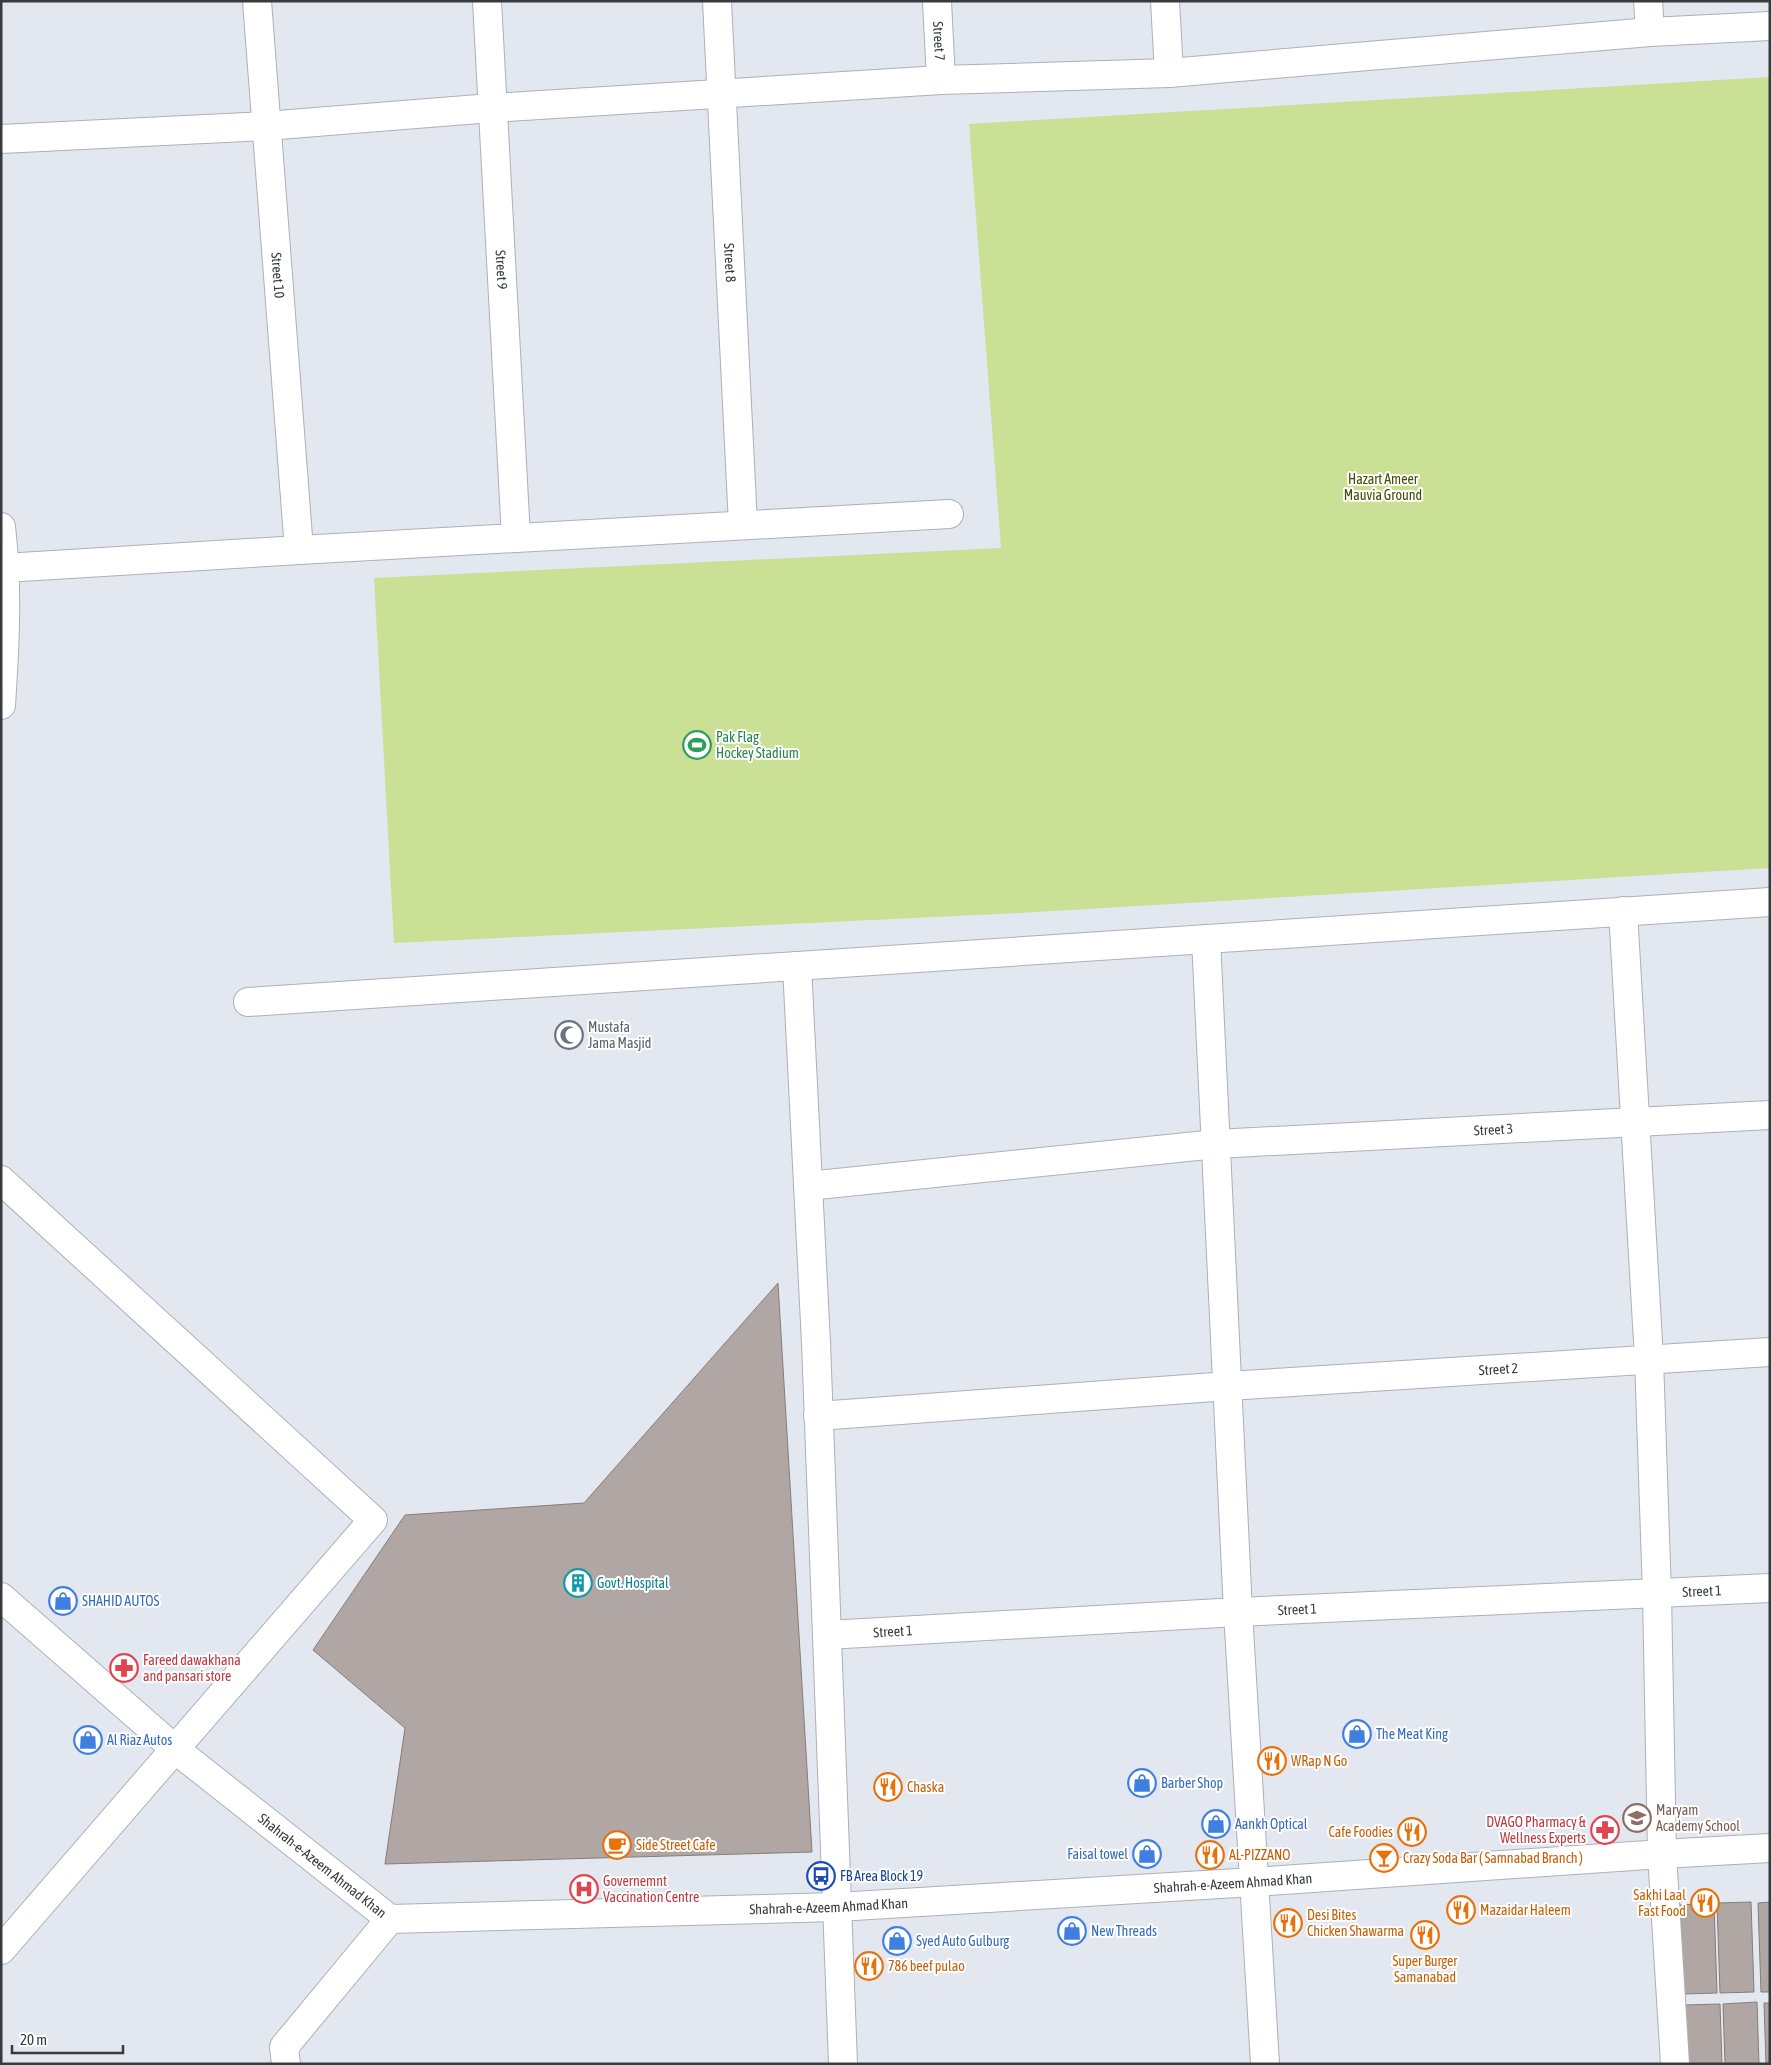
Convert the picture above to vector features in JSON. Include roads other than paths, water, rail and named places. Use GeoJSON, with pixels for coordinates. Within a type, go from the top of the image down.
{"type":"FeatureCollection","features":[{"type":"Feature","properties":{"kind":"street","name":"Street 10"},"geometry":{"type":"LineString","coordinates":[[257,1],[299,550]]}},
{"type":"Feature","properties":{"kind":"street","name":"Street 9"},"geometry":{"type":"LineString","coordinates":[[486,1],[516,537]]}},
{"type":"Feature","properties":{"kind":"street","name":"Street 8"},"geometry":{"type":"LineString","coordinates":[[717,1],[743,525]]}},
{"type":"Feature","properties":{"kind":"street","name":"Street 7"},"geometry":{"type":"LineString","coordinates":[[937,1],[941,80]]}},
{"type":"Feature","properties":{"kind":"street"},"geometry":{"type":"LineString","coordinates":[[1165,1],[1169,73]]}},
{"type":"Feature","properties":{"kind":"street"},"geometry":{"type":"LineString","coordinates":[[1648,1],[1650,32]]}},
{"type":"Feature","properties":{"kind":"street"},"geometry":{"type":"LineString","coordinates":[[1,139],[266,126],[491,108],[941,80],[1169,73],[1650,32],[1770,26]]}},
{"type":"Feature","properties":{"kind":"street"},"geometry":{"type":"LineString","coordinates":[[3,561],[299,550],[949,514]]}},
{"type":"Feature","properties":{"kind":"street"},"geometry":{"type":"LineString","coordinates":[[1,527],[6,633],[1,705]]}},
{"type":"Feature","properties":{"kind":"street"},"geometry":{"type":"LineString","coordinates":[[248,1002],[1770,902]]}},
{"type":"Feature","properties":{"kind":"street"},"geometry":{"type":"LineString","coordinates":[[1623,911],[1649,1359],[1657,1594],[1662,1854],[1675,2064]]}},
{"type":"Feature","properties":{"kind":"street"},"geometry":{"type":"LineString","coordinates":[[1206,939],[1238,1612],[1265,2064]]}},
{"type":"Feature","properties":{"kind":"street"},"geometry":{"type":"LineString","coordinates":[[797,966],[818,1416],[844,2064]]}},
{"type":"Feature","properties":{"kind":"street","name":"Street 3"},"geometry":{"type":"LineString","coordinates":[[808,1186],[1216,1144],[1770,1115]]}},
{"type":"Feature","properties":{"kind":"street"},"geometry":{"type":"LineString","coordinates":[[1,1180],[373,1520],[1,1950]]}},
{"type":"Feature","properties":{"kind":"street","name":"Street 2"},"geometry":{"type":"LineString","coordinates":[[818,1416],[1228,1386],[1770,1352]]}},
{"type":"Feature","properties":{"kind":"street","name":"Street 1"},"geometry":{"type":"LineString","coordinates":[[827,1635],[1238,1612],[1770,1588]]}},
{"type":"Feature","properties":{"kind":"street","name":"Shahrah-e-Azeem Ahmad Khan"},"geometry":{"type":"LineString","coordinates":[[1,1597],[176,1750],[390,1919],[837,1907],[1770,1848]]}},
{"type":"Feature","properties":{"kind":"street"},"geometry":{"type":"LineString","coordinates":[[286,2064],[284,2047],[390,1919]]}},
{"type":"Feature","properties":{"kind":"place","name":"Pak Flag Hockey Stadium"},"geometry":{"type":"Point","coordinates":[697,745]}},
{"type":"Feature","properties":{"kind":"place","name":"Mustafa Jama Masjid"},"geometry":{"type":"Point","coordinates":[569,1035]}},
{"type":"Feature","properties":{"kind":"place","name":"Govt. Hospital"},"geometry":{"type":"Point","coordinates":[578,1583]}},
{"type":"Feature","properties":{"kind":"place","name":"SHAHID AUTOS"},"geometry":{"type":"Point","coordinates":[63,1601]}},
{"type":"Feature","properties":{"kind":"place","name":"Fareed dawakhana and pansari store"},"geometry":{"type":"Point","coordinates":[124,1668]}},
{"type":"Feature","properties":{"kind":"place","name":"The Meat King"},"geometry":{"type":"Point","coordinates":[1357,1734]}},
{"type":"Feature","properties":{"kind":"place","name":"Al Riaz Autos"},"geometry":{"type":"Point","coordinates":[88,1740]}},
{"type":"Feature","properties":{"kind":"place","name":"WRap N Go"},"geometry":{"type":"Point","coordinates":[1272,1761]}},
{"type":"Feature","properties":{"kind":"place","name":"Barber Shop"},"geometry":{"type":"Point","coordinates":[1142,1783]}},
{"type":"Feature","properties":{"kind":"place","name":"Chaska"},"geometry":{"type":"Point","coordinates":[888,1787]}},
{"type":"Feature","properties":{"kind":"place","name":"Maryam Academy School"},"geometry":{"type":"Point","coordinates":[1637,1818]}},
{"type":"Feature","properties":{"kind":"place","name":"Aankh Optical"},"geometry":{"type":"Point","coordinates":[1216,1824]}},
{"type":"Feature","properties":{"kind":"place","name":"DVAGO Pharmacy & Wellness Experts"},"geometry":{"type":"Point","coordinates":[1605,1830]}},
{"type":"Feature","properties":{"kind":"place","name":"Cafe Foodies"},"geometry":{"type":"Point","coordinates":[1412,1832]}},
{"type":"Feature","properties":{"kind":"place","name":"Side Street Cafe"},"geometry":{"type":"Point","coordinates":[617,1845]}},
{"type":"Feature","properties":{"kind":"place","name":"Faisal towel"},"geometry":{"type":"Point","coordinates":[1147,1854]}},
{"type":"Feature","properties":{"kind":"place","name":"AL-PIZZANO"},"geometry":{"type":"Point","coordinates":[1210,1855]}},
{"type":"Feature","properties":{"kind":"place","name":"Crazy Soda Bar ( Samnabad Branch )"},"geometry":{"type":"Point","coordinates":[1384,1858]}},
{"type":"Feature","properties":{"kind":"place","name":"FB Area Block 19"},"geometry":{"type":"Point","coordinates":[821,1876]}},
{"type":"Feature","properties":{"kind":"place","name":"Governemnt Vaccination Centre"},"geometry":{"type":"Point","coordinates":[584,1889]}},
{"type":"Feature","properties":{"kind":"place","name":"Sakhi Laal Fast Food"},"geometry":{"type":"Point","coordinates":[1705,1903]}},
{"type":"Feature","properties":{"kind":"place","name":"Mazaidar Haleem"},"geometry":{"type":"Point","coordinates":[1461,1910]}},
{"type":"Feature","properties":{"kind":"place","name":"Desi Bites Chicken Shawarma"},"geometry":{"type":"Point","coordinates":[1288,1923]}},
{"type":"Feature","properties":{"kind":"place","name":"New Threads"},"geometry":{"type":"Point","coordinates":[1072,1931]}},
{"type":"Feature","properties":{"kind":"place","name":"Super Burger Samanabad"},"geometry":{"type":"Point","coordinates":[1425,1935]}},
{"type":"Feature","properties":{"kind":"place","name":"Syed Auto Gulburg"},"geometry":{"type":"Point","coordinates":[897,1941]}},
{"type":"Feature","properties":{"kind":"place","name":"786 beef pulao"},"geometry":{"type":"Point","coordinates":[869,1966]}},
{"type":"Feature","properties":{"kind":"park label","name":"Hazart Ameer Mauvia Ground"},"geometry":{"type":"Point","coordinates":[1383,488]}}]}
